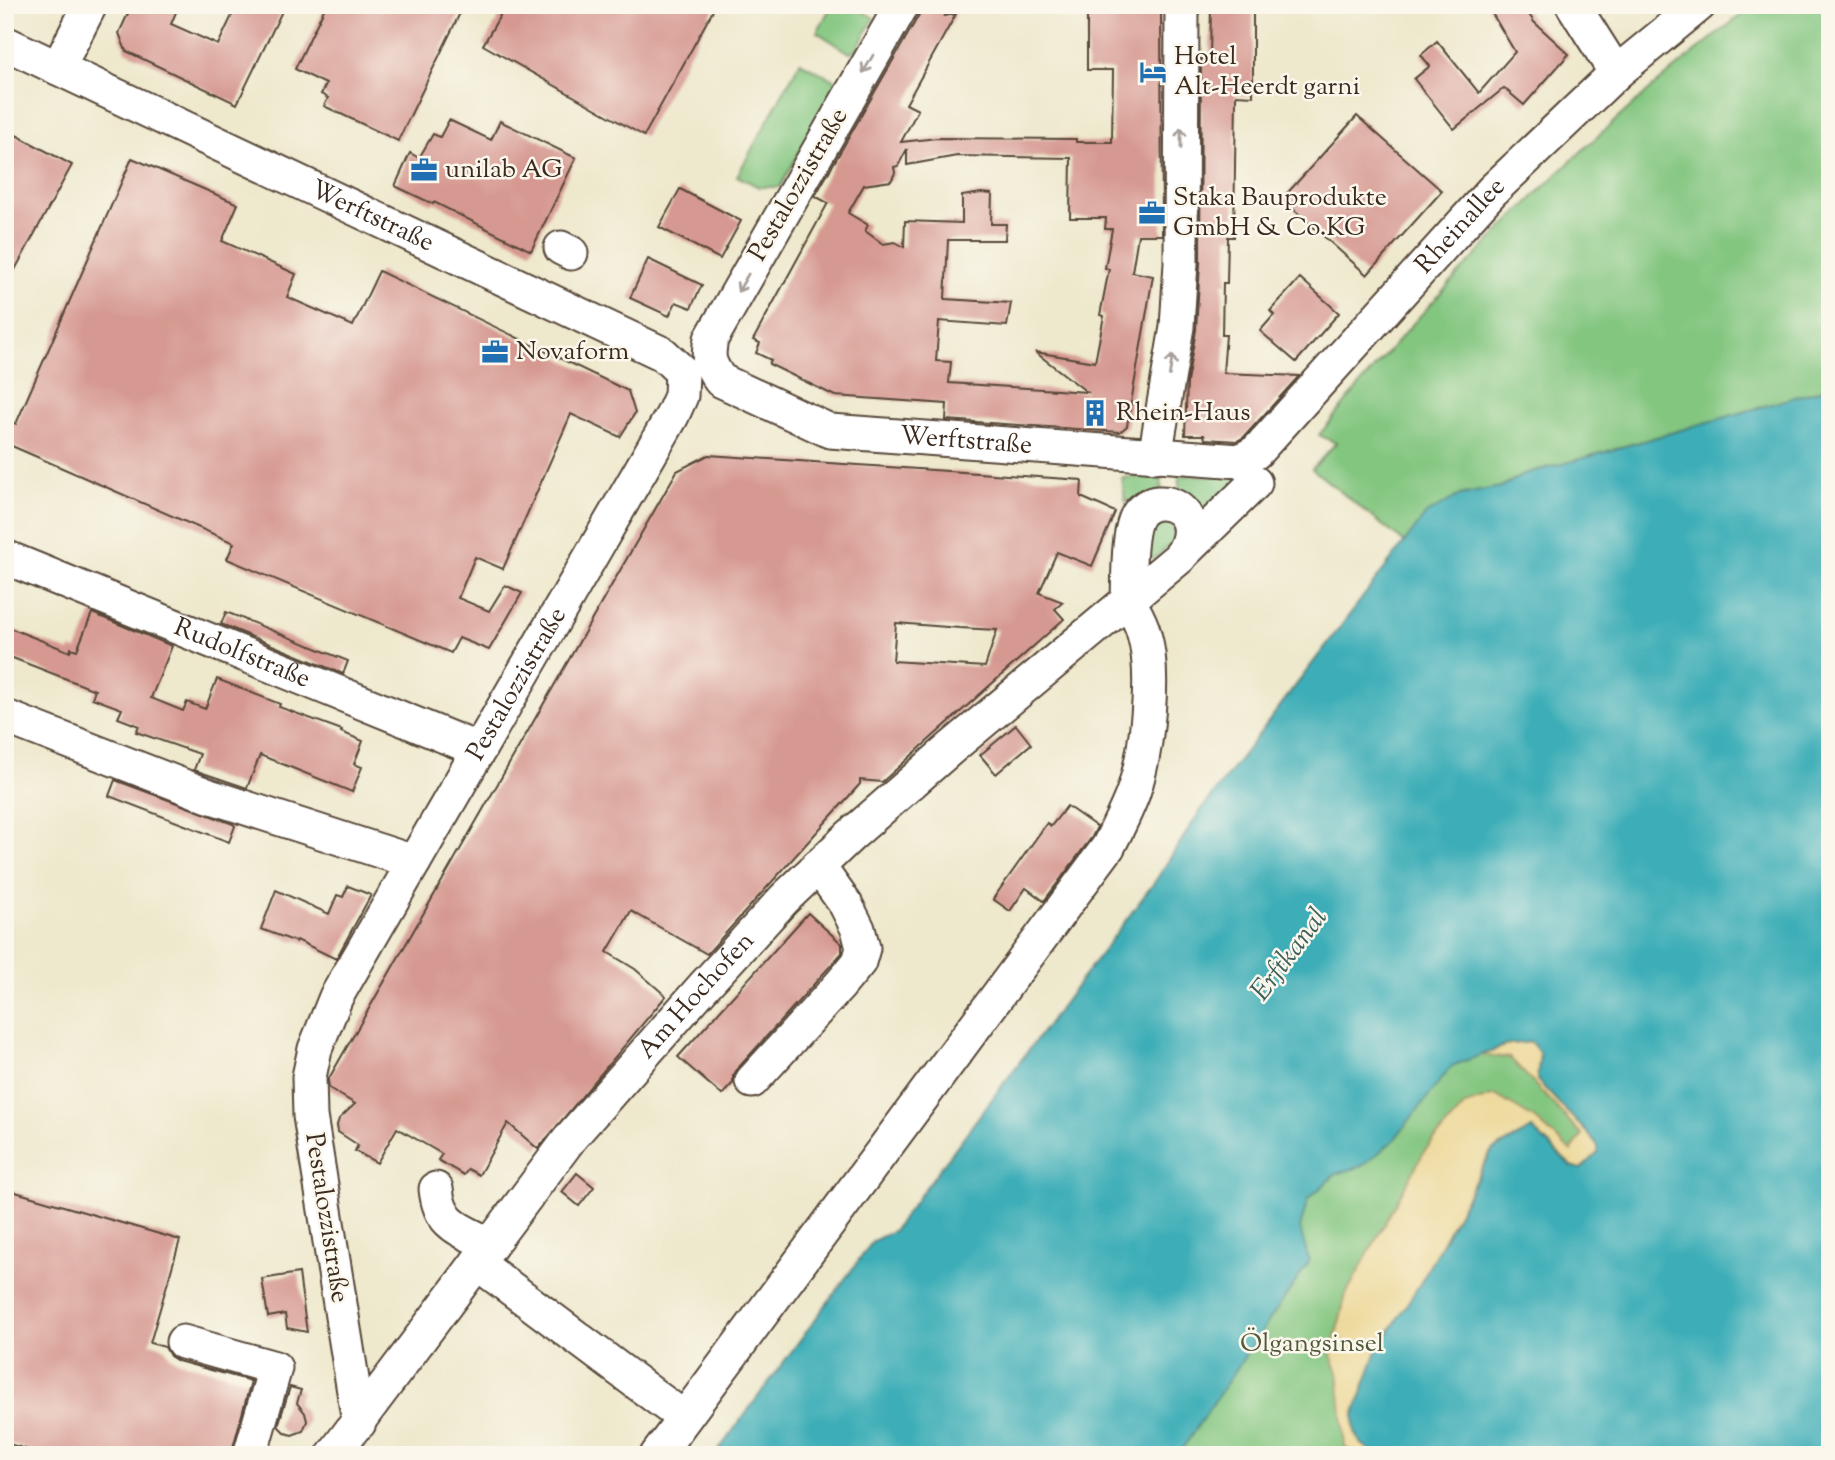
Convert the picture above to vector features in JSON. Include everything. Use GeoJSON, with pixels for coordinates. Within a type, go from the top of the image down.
{"type":"FeatureCollection","features":[{"type":"Feature","properties":{"kind":"street"},"geometry":{"type":"LineString","coordinates":[[58,68],[90,5]]}},
{"type":"Feature","properties":{"kind":"street","name":"Pestalozzistraße"},"geometry":{"type":"LineString","coordinates":[[359,1423],[310,1116],[309,1077],[314,1049],[336,997],[672,416],[696,368],[708,354],[711,339],[902,5]]}},
{"type":"Feature","properties":{"kind":"street"},"geometry":{"type":"LineString","coordinates":[[1155,456],[1177,327],[1181,263],[1182,5]]}},
{"type":"Feature","properties":{"kind":"street"},"geometry":{"type":"LineString","coordinates":[[1573,5],[1616,73]]}},
{"type":"Feature","properties":{"kind":"street","name":"Rheinallee"},"geometry":{"type":"LineString","coordinates":[[1180,557],[1247,472],[1256,452],[1492,191],[1616,73],[1699,5]]}},
{"type":"Feature","properties":{"kind":"street","name":"Werftstraße"},"geometry":{"type":"LineString","coordinates":[[5,43],[830,432],[1155,456],[1247,472]]}},
{"type":"Feature","properties":{"kind":"street"},"geometry":{"type":"LineString","coordinates":[[657,1455],[1108,847],[1126,810],[1138,776],[1149,698],[1145,635],[1128,600],[1134,526],[1139,513],[1150,505],[1170,505],[1188,518],[1191,530],[1188,545],[1180,557]]}},
{"type":"Feature","properties":{"kind":"street","name":"Rudolfstraße"},"geometry":{"type":"LineString","coordinates":[[5,557],[479,750]]}},
{"type":"Feature","properties":{"kind":"street","name":"Am Hochofen"},"geometry":{"type":"LineString","coordinates":[[333,1455],[571,1137],[784,899],[951,748],[1180,557]]}},
{"type":"Feature","properties":{"kind":"street"},"geometry":{"type":"LineString","coordinates":[[6,717],[209,796],[414,862]]}},
{"type":"Feature","properties":{"kind":"street"},"geometry":{"type":"LineString","coordinates":[[752,1081],[859,962],[863,948],[858,929],[846,905],[818,866]]}},
{"type":"Feature","properties":{"kind":"street"},"geometry":{"type":"LineString","coordinates":[[436,1189],[438,1208],[451,1225],[684,1418]]}},
{"type":"Feature","properties":{"kind":"street"},"geometry":{"type":"LineString","coordinates":[[183,1342],[275,1368],[250,1455]]}},
{"type":"Feature","properties":{"kind":"green space"},"geometry":{"type":"Polygon","coordinates":[[[832,5],[852,5],[874,18],[857,49],[850,53],[817,32],[832,5]]]}},
{"type":"Feature","properties":{"kind":"green space"},"geometry":{"type":"Polygon","coordinates":[[[1754,5],[1830,5],[1830,387],[1527,473],[1501,487],[1460,495],[1405,543],[1312,469],[1336,443],[1319,435],[1418,318],[1524,207],[1636,102],[1754,5]]]}},
{"type":"Feature","properties":{"kind":"green space"},"geometry":{"type":"Polygon","coordinates":[[[800,62],[838,82],[780,187],[759,187],[737,176],[800,62]]]}},
{"type":"Feature","properties":{"kind":"green space"},"geometry":{"type":"Polygon","coordinates":[[[1161,475],[1162,490],[1125,501],[1122,478],[1161,475]]]}},
{"type":"Feature","properties":{"kind":"green space"},"geometry":{"type":"Polygon","coordinates":[[[1179,475],[1250,478],[1205,522],[1179,493],[1179,475]]]}},
{"type":"Feature","properties":{"kind":"green space"},"geometry":{"type":"Polygon","coordinates":[[[1162,520],[1169,522],[1175,540],[1154,559],[1145,556],[1149,526],[1162,520]]]}},
{"type":"Feature","properties":{"kind":"green space","name":"Ölgangsinsel"},"geometry":{"type":"Polygon","coordinates":[[[1497,1016],[1541,1091],[1582,1135],[1395,1455],[1096,1455],[1256,1235],[1497,1016]]]}},
{"type":"Feature","properties":{"kind":"sand"},"geometry":{"type":"Polygon","coordinates":[[[1532,1042],[1540,1054],[1537,1080],[1594,1140],[1598,1153],[1581,1169],[1572,1166],[1532,1129],[1491,1151],[1421,1282],[1377,1351],[1354,1416],[1355,1432],[1361,1443],[1376,1455],[1356,1455],[1345,1447],[1338,1372],[1331,1355],[1346,1294],[1425,1150],[1465,1105],[1495,1095],[1535,1119],[1571,1151],[1582,1135],[1510,1058],[1481,1055],[1509,1044],[1532,1042]]]}},
{"type":"Feature","properties":{"kind":"water","name":"Erftkanal"},"geometry":{"type":"Polygon","coordinates":[[[1830,387],[1830,1455],[1376,1455],[1361,1443],[1355,1432],[1354,1416],[1377,1351],[1421,1282],[1492,1151],[1532,1129],[1571,1166],[1581,1169],[1598,1153],[1594,1140],[1537,1080],[1540,1054],[1531,1042],[1509,1044],[1452,1066],[1393,1141],[1362,1166],[1336,1174],[1308,1199],[1300,1228],[1309,1262],[1178,1455],[715,1455],[873,1241],[893,1231],[1156,880],[1199,813],[1426,514],[1460,495],[1501,487],[1527,473],[1830,387]]]}},
{"type":"Feature","properties":{"kind":"building"},"geometry":{"type":"Polygon","coordinates":[[[132,5],[179,5],[171,24],[218,45],[237,5],[285,5],[237,104],[126,51],[119,33],[132,5]]]}},
{"type":"Feature","properties":{"kind":"building"},"geometry":{"type":"Polygon","coordinates":[[[326,5],[449,5],[461,11],[398,141],[324,106],[328,98],[321,94],[326,84],[295,69],[326,5]]]}},
{"type":"Feature","properties":{"kind":"building"},"geometry":{"type":"Polygon","coordinates":[[[506,5],[716,5],[644,136],[483,45],[506,5]]]}},
{"type":"Feature","properties":{"kind":"building"},"geometry":{"type":"Polygon","coordinates":[[[921,5],[951,5],[945,16],[956,14],[906,104],[918,110],[901,142],[937,138],[1076,139],[1076,142],[1112,142],[1113,70],[1087,70],[1087,5],[1161,5],[1162,235],[1138,235],[1132,272],[1153,276],[1127,426],[1120,432],[946,420],[947,404],[835,396],[769,364],[771,360],[756,353],[760,343],[753,340],[828,203],[815,196],[919,15],[921,5]],[[907,149],[898,166],[894,167],[895,173],[891,181],[864,185],[848,213],[868,225],[865,231],[883,244],[895,242],[904,247],[905,221],[962,223],[962,196],[992,194],[991,224],[1006,224],[1005,240],[948,240],[945,299],[1011,303],[1007,326],[939,321],[936,361],[951,362],[949,383],[1087,392],[1035,352],[1095,362],[1104,316],[1100,315],[1109,269],[1105,268],[1112,229],[1105,229],[1106,218],[1070,218],[1071,158],[957,156],[907,165],[907,149]]]}},
{"type":"Feature","properties":{"kind":"building"},"geometry":{"type":"Polygon","coordinates":[[[1211,5],[1253,5],[1253,96],[1236,95],[1234,237],[1228,237],[1227,283],[1223,283],[1222,335],[1226,335],[1223,373],[1299,376],[1244,437],[1237,441],[1205,439],[1204,435],[1185,435],[1187,382],[1196,330],[1200,264],[1201,59],[1210,59],[1211,5]]]}},
{"type":"Feature","properties":{"kind":"building"},"geometry":{"type":"Polygon","coordinates":[[[1487,5],[1523,5],[1534,22],[1569,54],[1524,105],[1504,88],[1454,129],[1414,79],[1430,66],[1421,55],[1437,41],[1479,93],[1515,52],[1487,5]]]}},
{"type":"Feature","properties":{"kind":"building"},"geometry":{"type":"Polygon","coordinates":[[[1357,116],[1442,191],[1367,275],[1282,199],[1357,116]]]}},
{"type":"Feature","properties":{"kind":"building"},"geometry":{"type":"Polygon","coordinates":[[[449,120],[491,140],[500,121],[576,158],[531,251],[434,202],[433,204],[395,186],[410,153],[419,158],[433,134],[440,137],[449,120]]]}},
{"type":"Feature","properties":{"kind":"building"},"geometry":{"type":"Polygon","coordinates":[[[5,129],[72,165],[5,288],[5,129]]]}},
{"type":"Feature","properties":{"kind":"building"},"geometry":{"type":"Polygon","coordinates":[[[132,158],[238,204],[222,241],[296,274],[287,297],[353,326],[379,271],[628,391],[635,413],[620,437],[571,414],[503,569],[475,557],[458,598],[489,611],[505,585],[522,593],[489,650],[459,638],[451,653],[227,559],[234,543],[5,443],[5,419],[16,424],[132,158]]]}},
{"type":"Feature","properties":{"kind":"building"},"geometry":{"type":"Polygon","coordinates":[[[680,189],[741,221],[720,259],[659,227],[680,189]]]}},
{"type":"Feature","properties":{"kind":"building"},"geometry":{"type":"Polygon","coordinates":[[[648,259],[702,285],[691,308],[676,302],[669,316],[630,298],[648,259]]]}},
{"type":"Feature","properties":{"kind":"building"},"geometry":{"type":"Polygon","coordinates":[[[1300,278],[1339,313],[1296,362],[1260,331],[1274,315],[1270,311],[1300,278]]]}},
{"type":"Feature","properties":{"kind":"building"},"geometry":{"type":"Polygon","coordinates":[[[708,455],[1082,480],[1081,497],[1115,512],[1092,566],[1057,552],[1039,593],[1063,602],[1055,609],[1064,619],[882,782],[860,780],[860,784],[707,954],[631,911],[607,952],[635,969],[666,996],[538,1149],[508,1123],[479,1175],[468,1169],[464,1175],[438,1160],[442,1154],[397,1128],[377,1163],[355,1151],[358,1145],[338,1132],[339,1119],[355,1104],[329,1088],[328,1080],[677,471],[708,455]],[[896,623],[893,661],[985,667],[997,630],[896,623]]]}},
{"type":"Feature","properties":{"kind":"building"},"geometry":{"type":"Polygon","coordinates":[[[226,612],[348,661],[343,674],[221,624],[226,612]]]}},
{"type":"Feature","properties":{"kind":"building"},"geometry":{"type":"Polygon","coordinates":[[[92,613],[172,646],[151,698],[183,711],[187,702],[205,709],[217,679],[363,741],[354,764],[362,767],[352,792],[260,755],[247,788],[194,770],[200,754],[136,732],[139,726],[118,718],[122,709],[92,698],[95,690],[5,655],[5,626],[70,652],[71,648],[77,650],[92,613]]]}},
{"type":"Feature","properties":{"kind":"building"},"geometry":{"type":"Polygon","coordinates":[[[1016,725],[1031,744],[996,774],[980,755],[1016,725]]]}},
{"type":"Feature","properties":{"kind":"building"},"geometry":{"type":"Polygon","coordinates":[[[115,780],[233,824],[235,826],[229,842],[109,796],[115,780]]]}},
{"type":"Feature","properties":{"kind":"building"},"geometry":{"type":"Polygon","coordinates":[[[1067,806],[1097,827],[1092,837],[1044,901],[1026,888],[1010,911],[993,899],[1047,823],[1051,826],[1067,806]]]}},
{"type":"Feature","properties":{"kind":"building"},"geometry":{"type":"Polygon","coordinates":[[[348,886],[371,895],[336,959],[297,940],[296,942],[261,929],[276,890],[329,914],[337,895],[343,897],[348,886]]]}},
{"type":"Feature","properties":{"kind":"building"},"geometry":{"type":"Polygon","coordinates":[[[808,913],[842,944],[842,953],[738,1068],[733,1076],[733,1083],[722,1095],[678,1057],[808,913]]]}},
{"type":"Feature","properties":{"kind":"building"},"geometry":{"type":"Polygon","coordinates":[[[577,1173],[594,1187],[579,1206],[562,1192],[577,1173]]]}},
{"type":"Feature","properties":{"kind":"building"},"geometry":{"type":"Polygon","coordinates":[[[5,1189],[180,1240],[150,1343],[165,1347],[170,1356],[178,1361],[251,1381],[231,1455],[47,1455],[5,1443],[5,1189]]]}},
{"type":"Feature","properties":{"kind":"building"},"geometry":{"type":"Polygon","coordinates":[[[299,1273],[307,1332],[287,1328],[285,1314],[268,1317],[262,1279],[299,1273]]]}},
{"type":"Feature","properties":{"kind":"building"},"geometry":{"type":"Polygon","coordinates":[[[290,1387],[301,1390],[297,1403],[305,1413],[307,1421],[303,1431],[292,1435],[285,1433],[278,1426],[290,1387]]]}},
{"type":"Feature","properties":{"kind":"place","name":"Hotel Alt-Heerdt garni"},"geometry":{"type":"Point","coordinates":[1153,72]}},
{"type":"Feature","properties":{"kind":"place","name":"unilab AG"},"geometry":{"type":"Point","coordinates":[424,170]}},
{"type":"Feature","properties":{"kind":"place","name":"Staka Bauprodukte GmbH & Co.KG"},"geometry":{"type":"Point","coordinates":[1152,213]}},
{"type":"Feature","properties":{"kind":"place","name":"Novaform"},"geometry":{"type":"Point","coordinates":[495,352]}},
{"type":"Feature","properties":{"kind":"place","name":"Rhein-Haus"},"geometry":{"type":"Point","coordinates":[1095,413]}}]}
